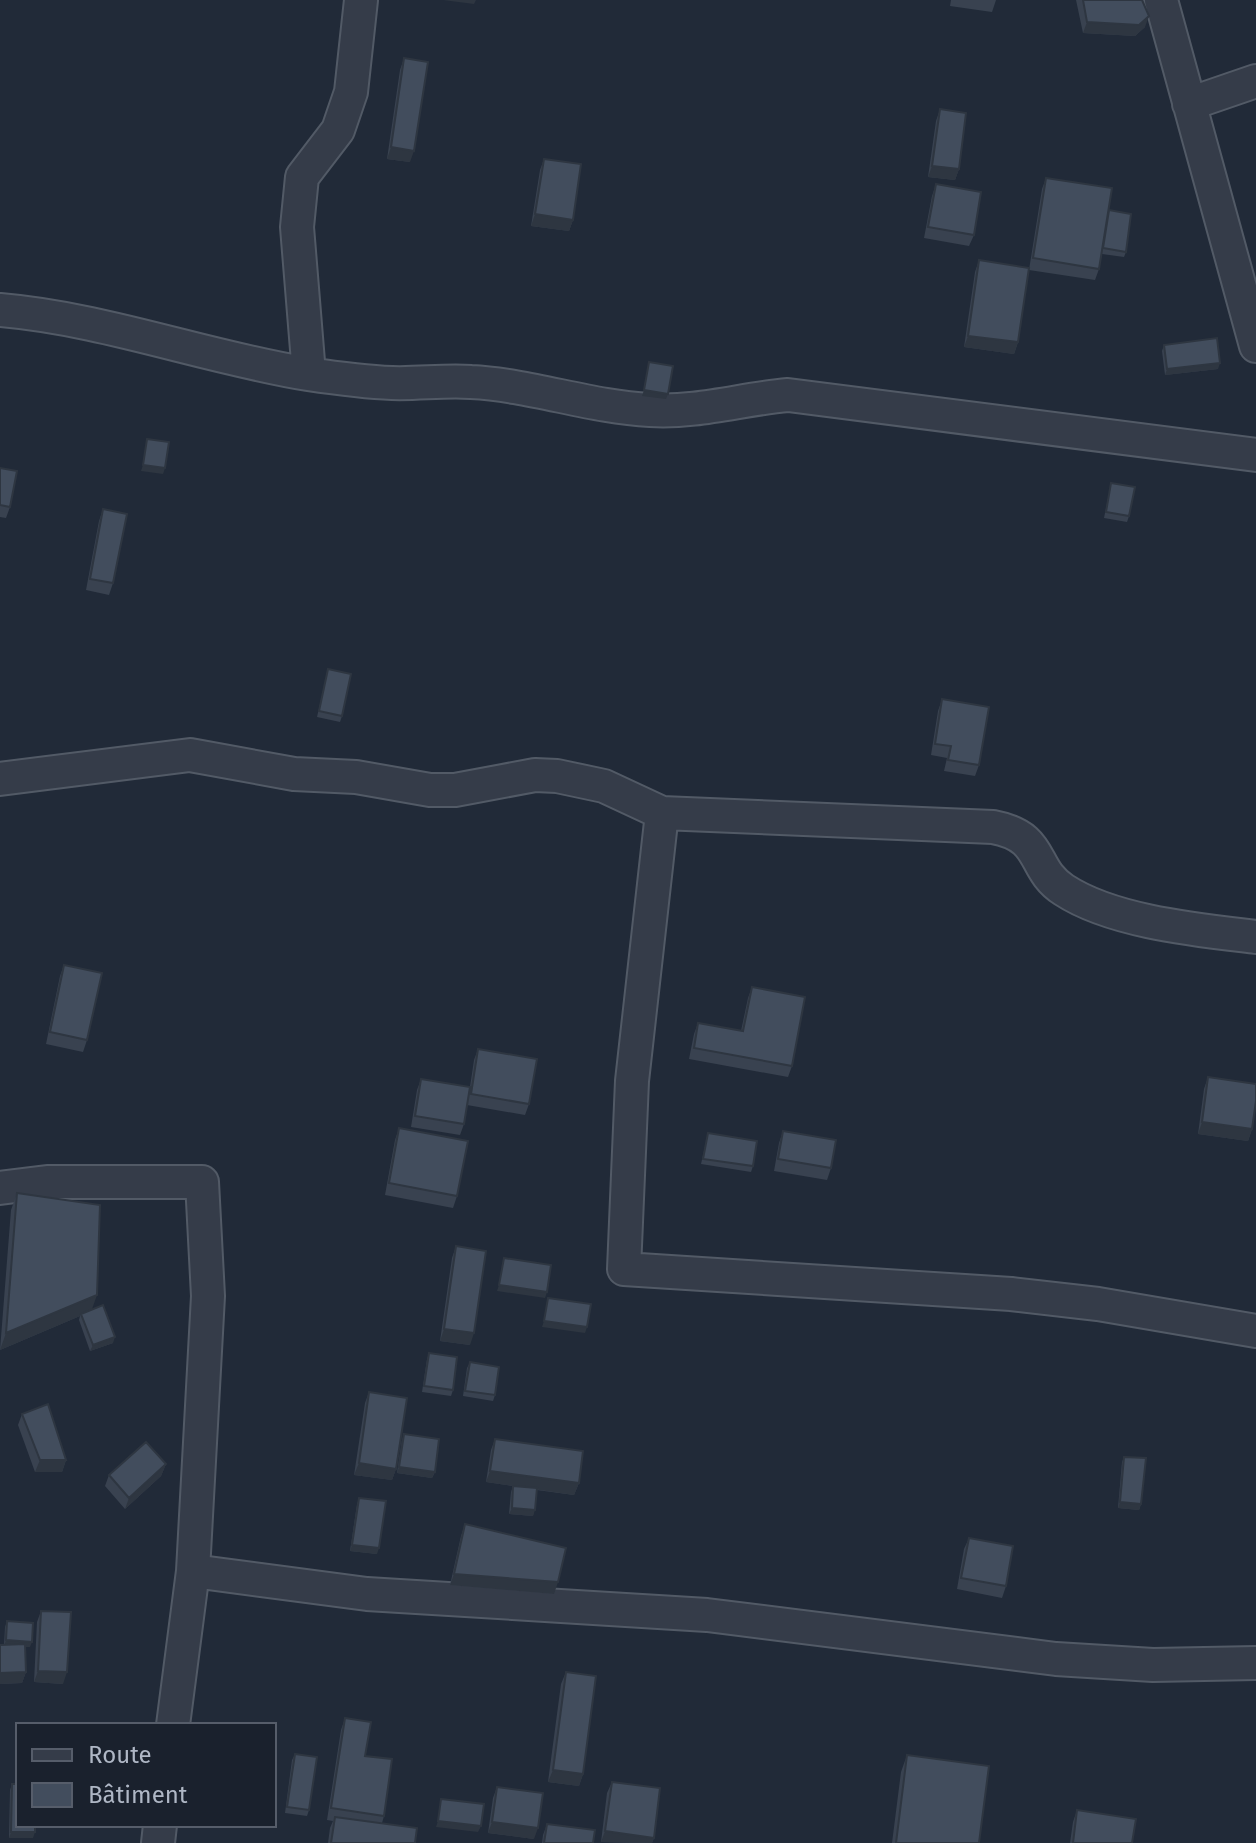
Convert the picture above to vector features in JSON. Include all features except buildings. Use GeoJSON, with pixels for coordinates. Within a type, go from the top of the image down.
{"type":"FeatureCollection","features":[{"type":"Feature","properties":{"kind":"street"},"geometry":{"type":"LineString","coordinates":[[309,374],[297,227],[302,177],[338,130],[351,92],[361,0]]}},
{"type":"Feature","properties":{"kind":"street"},"geometry":{"type":"LineString","coordinates":[[1161,0],[1256,346]]}},
{"type":"Feature","properties":{"kind":"street"},"geometry":{"type":"LineString","coordinates":[[1189,104],[1256,81]]}},
{"type":"Feature","properties":{"kind":"street"},"geometry":{"type":"LineString","coordinates":[[0,310],[62,317],[309,374],[393,383],[469,381],[651,410],[702,408],[788,395],[1256,455]]}},
{"type":"Feature","properties":{"kind":"street"},"geometry":{"type":"LineString","coordinates":[[0,779],[190,755],[294,774],[356,777],[430,790],[455,790],[535,775],[557,776],[604,786],[662,813],[977,825],[1009,830],[1028,842],[1052,880],[1062,889],[1094,905],[1183,928],[1256,937]]}},
{"type":"Feature","properties":{"kind":"street"},"geometry":{"type":"LineString","coordinates":[[662,813],[632,1081],[624,1269],[1011,1294],[1098,1304],[1256,1331]]}},
{"type":"Feature","properties":{"kind":"street"},"geometry":{"type":"LineString","coordinates":[[0,1188],[47,1182],[202,1182],[208,1296],[193,1571],[173,1723]]}},
{"type":"Feature","properties":{"kind":"street"},"geometry":{"type":"LineString","coordinates":[[193,1571],[367,1594],[707,1615],[1056,1659],[1153,1665],[1256,1663]]}}]}
